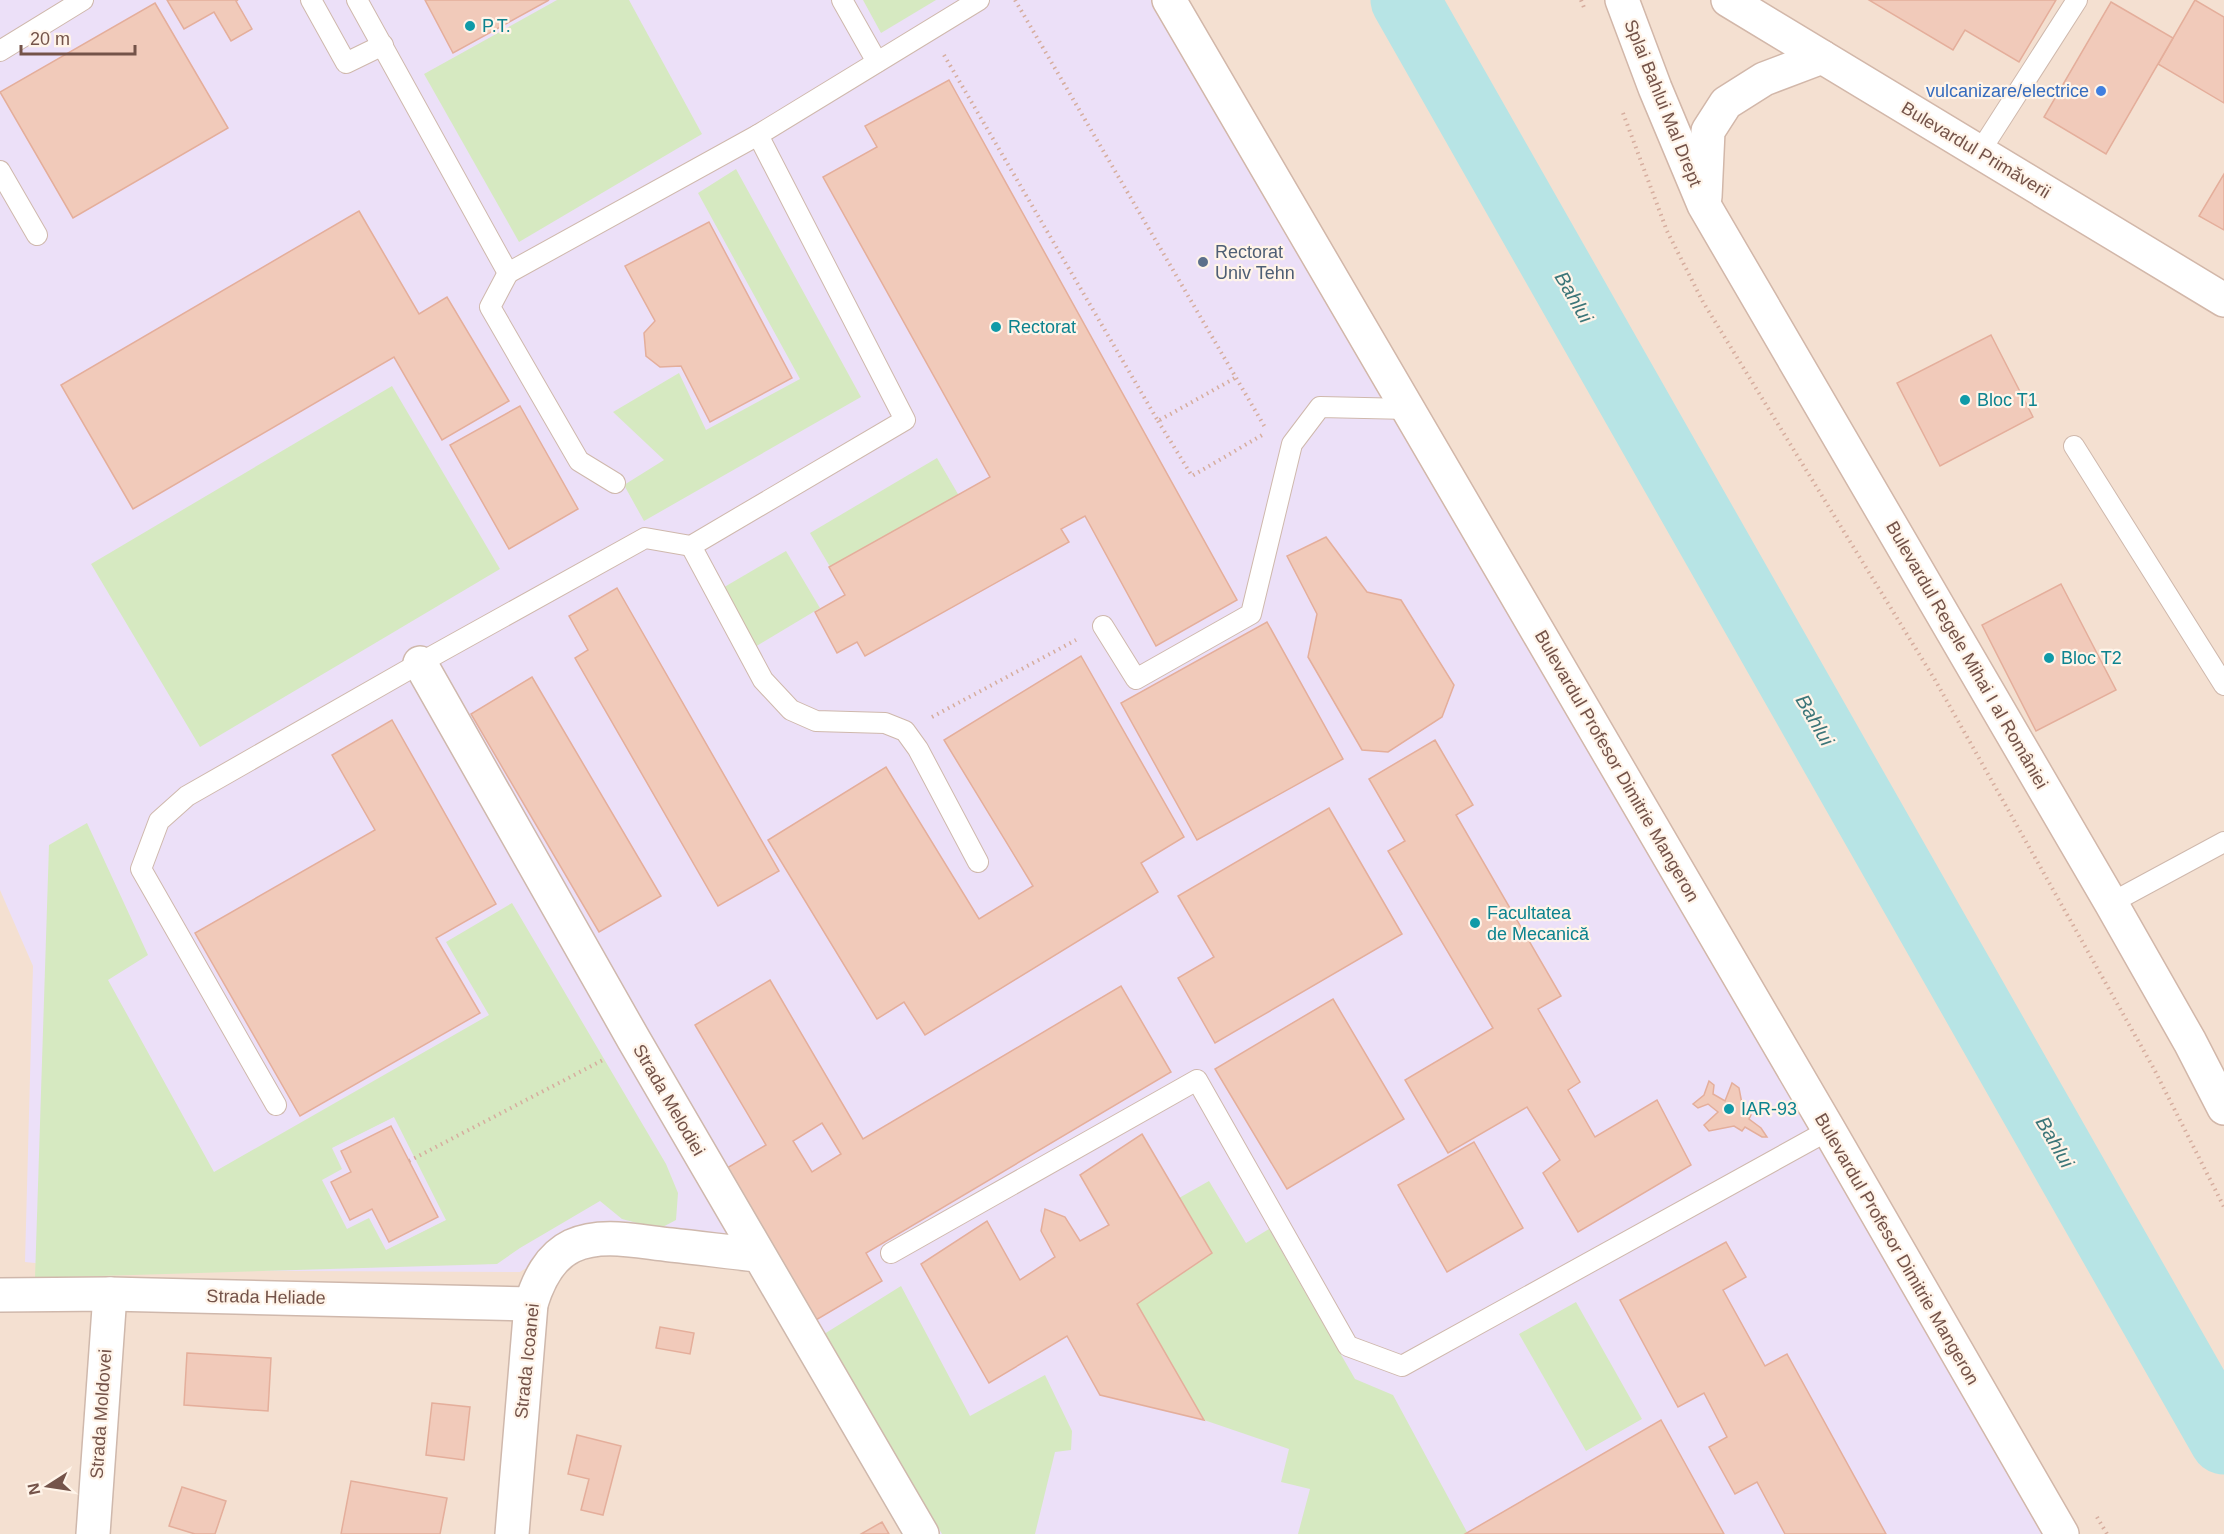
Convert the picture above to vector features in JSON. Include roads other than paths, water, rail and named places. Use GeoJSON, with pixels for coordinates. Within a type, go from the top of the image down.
{"type":"FeatureCollection","features":[{"type":"Feature","properties":{"kind":"main road","name":"Bulevardul Profesor Dimitrie Mangeron"},"geometry":{"type":"LineString","coordinates":[[1169,0],[1829,1130],[2062,1534]]}},
{"type":"Feature","properties":{"kind":"main road","name":"Splai Bahlui Mal Drept"},"geometry":{"type":"LineString","coordinates":[[1622,0],[1654,88],[1704,205]]}},
{"type":"Feature","properties":{"kind":"main road","name":"Bulevardul Primăverii"},"geometry":{"type":"LineString","coordinates":[[1744,5],[1822,57],[2224,300]]}},
{"type":"Feature","properties":{"kind":"main road"},"geometry":{"type":"LineString","coordinates":[[1704,205],[1708,131],[1726,103],[1764,79],[1822,57]]}},
{"type":"Feature","properties":{"kind":"main road","name":"Bulevardul Regele Mihai I al României"},"geometry":{"type":"LineString","coordinates":[[1704,205],[2111,903],[2190,1042],[2224,1108]]}},
{"type":"Feature","properties":{"kind":"main road","name":"Strada Melodiei"},"geometry":{"type":"LineString","coordinates":[[420,663],[758,1255],[922,1534]]}},
{"type":"Feature","properties":{"kind":"main road","name":"Strada Icoanei"},"geometry":{"type":"LineString","coordinates":[[512,1534],[531,1304],[538,1281],[556,1257],[572,1246],[595,1239],[624,1240],[758,1255]]}},
{"type":"Feature","properties":{"kind":"main road","name":"Strada Heliade"},"geometry":{"type":"LineString","coordinates":[[0,1295],[110,1294],[531,1304]]}},
{"type":"Feature","properties":{"kind":"main road","name":"Strada Moldovei"},"geometry":{"type":"LineString","coordinates":[[93,1534],[110,1294]]}},
{"type":"Feature","properties":{"kind":"lane"},"geometry":{"type":"LineString","coordinates":[[0,51],[83,0]]}},
{"type":"Feature","properties":{"kind":"lane"},"geometry":{"type":"LineString","coordinates":[[311,0],[346,63],[383,45]]}},
{"type":"Feature","properties":{"kind":"lane"},"geometry":{"type":"LineString","coordinates":[[357,0],[507,273]]}},
{"type":"Feature","properties":{"kind":"lane"},"geometry":{"type":"LineString","coordinates":[[842,0],[877,62]]}},
{"type":"Feature","properties":{"kind":"lane"},"geometry":{"type":"LineString","coordinates":[[615,483],[579,461],[490,307],[507,273],[758,135],[979,0]]}},
{"type":"Feature","properties":{"kind":"lane"},"geometry":{"type":"LineString","coordinates":[[1979,153],[2077,0]]}},
{"type":"Feature","properties":{"kind":"lane"},"geometry":{"type":"LineString","coordinates":[[276,1105],[141,870],[159,821],[186,796],[645,538],[691,546],[904,420],[758,135]]}},
{"type":"Feature","properties":{"kind":"lane"},"geometry":{"type":"LineString","coordinates":[[0,171],[37,235]]}},
{"type":"Feature","properties":{"kind":"lane"},"geometry":{"type":"LineString","coordinates":[[1103,626],[1136,679],[1251,614],[1292,444],[1320,407],[1409,409]]}},
{"type":"Feature","properties":{"kind":"lane"},"geometry":{"type":"LineString","coordinates":[[2074,446],[2224,685]]}},
{"type":"Feature","properties":{"kind":"lane"},"geometry":{"type":"LineString","coordinates":[[691,546],[763,680],[791,710],[816,721],[885,723],[905,731],[918,749],[978,862]]}},
{"type":"Feature","properties":{"kind":"lane"},"geometry":{"type":"LineString","coordinates":[[2111,903],[2224,842]]}},
{"type":"Feature","properties":{"kind":"lane"},"geometry":{"type":"LineString","coordinates":[[891,1253],[1197,1080],[1348,1346],[1402,1365],[1829,1130]]}},
{"type":"Feature","properties":{"kind":"waterway","name":"Bahlui"},"geometry":{"type":"LineString","coordinates":[[1405,0],[2224,1440]]}},
{"type":"Feature","properties":{"kind":"place","name":"P.T."},"geometry":{"type":"Point","coordinates":[470,26]}},
{"type":"Feature","properties":{"kind":"place","name":"vulcanizare/electrice"},"geometry":{"type":"Point","coordinates":[2101,91]}},
{"type":"Feature","properties":{"kind":"place","name":"Rectorat Univ Tehn"},"geometry":{"type":"Point","coordinates":[1203,262]}},
{"type":"Feature","properties":{"kind":"place","name":"Rectorat"},"geometry":{"type":"Point","coordinates":[996,327]}},
{"type":"Feature","properties":{"kind":"place","name":"Bloc T1"},"geometry":{"type":"Point","coordinates":[1965,400]}},
{"type":"Feature","properties":{"kind":"place","name":"Bloc T2"},"geometry":{"type":"Point","coordinates":[2049,658]}},
{"type":"Feature","properties":{"kind":"place","name":"Facultatea de Mecanică"},"geometry":{"type":"Point","coordinates":[1475,923]}},
{"type":"Feature","properties":{"kind":"place","name":"IAR-93"},"geometry":{"type":"Point","coordinates":[1729,1109]}}]}
